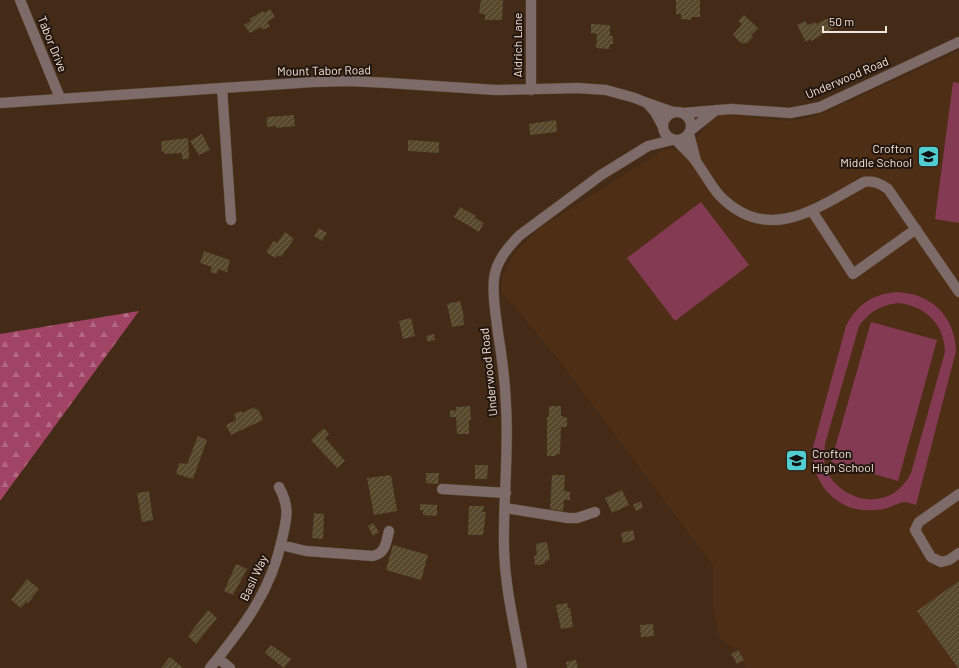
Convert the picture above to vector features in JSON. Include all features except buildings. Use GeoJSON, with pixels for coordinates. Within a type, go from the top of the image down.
{"type":"FeatureCollection","features":[{"type":"Feature","properties":{"kind":"street","name":"Tabor Drive"},"geometry":{"type":"LineString","coordinates":[[20,0],[60,98]]}},
{"type":"Feature","properties":{"kind":"street","name":"Aldrich Lane"},"geometry":{"type":"LineString","coordinates":[[531,0],[531,90]]}},
{"type":"Feature","properties":{"kind":"street","name":"Underwood Road"},"geometry":{"type":"LineString","coordinates":[[678,113],[731,109],[790,113],[820,107],[959,42]]}},
{"type":"Feature","properties":{"kind":"street","name":"Mount Tabor Road"},"geometry":{"type":"LineString","coordinates":[[0,103],[313,82],[350,81],[496,90],[578,88],[606,90],[635,98],[678,113]]}},
{"type":"Feature","properties":{"kind":"street"},"geometry":{"type":"LineString","coordinates":[[222,88],[231,220]]}},
{"type":"Feature","properties":{"kind":"street"},"geometry":{"type":"LineString","coordinates":[[647,103],[662,126],[665,135],[674,140],[697,163],[711,186],[719,195],[727,203],[744,213],[758,218],[776,220],[794,217],[812,210],[864,182],[876,182],[888,189],[959,292]]}},
{"type":"Feature","properties":{"kind":"street"},"geometry":{"type":"LineString","coordinates":[[674,140],[682,140],[716,110]]}},
{"type":"Feature","properties":{"kind":"street"},"geometry":{"type":"LineString","coordinates":[[662,126],[666,117],[678,113],[690,120],[690,132],[697,163]]}},
{"type":"Feature","properties":{"kind":"street","name":"Underwood Road"},"geometry":{"type":"LineString","coordinates":[[648,146],[662,126]]}},
{"type":"Feature","properties":{"kind":"street","name":"Underwood Road"},"geometry":{"type":"LineString","coordinates":[[522,668],[506,577],[504,550],[507,440],[506,388],[495,306],[494,278],[497,266],[510,246],[535,223],[601,175],[648,146],[674,140]]}},
{"type":"Feature","properties":{"kind":"street"},"geometry":{"type":"LineString","coordinates":[[812,210],[853,274],[916,229]]}},
{"type":"Feature","properties":{"kind":"street","name":"Basil Way"},"geometry":{"type":"LineString","coordinates":[[210,668],[253,611],[266,589],[273,572],[281,545],[287,516],[285,498],[279,487]]}},
{"type":"Feature","properties":{"kind":"street"},"geometry":{"type":"LineString","coordinates":[[442,489],[506,493]]}},
{"type":"Feature","properties":{"kind":"street"},"geometry":{"type":"LineString","coordinates":[[959,494],[919,522],[915,530],[931,557],[941,562],[949,560],[959,554]]}},
{"type":"Feature","properties":{"kind":"street"},"geometry":{"type":"LineString","coordinates":[[505,508],[568,518],[577,518],[595,512]]}},
{"type":"Feature","properties":{"kind":"street"},"geometry":{"type":"LineString","coordinates":[[281,545],[306,551],[373,556],[379,555],[383,552],[389,531]]}},
{"type":"Feature","properties":{"kind":"street"},"geometry":{"type":"LineString","coordinates":[[218,658],[230,668]]}},
{"type":"Feature","properties":{"kind":"shaded area","name":"Crofton High School"},"geometry":{"type":"Polygon","coordinates":[[[959,51],[959,668],[746,668],[738,650],[720,639],[713,610],[713,565],[556,356],[501,291],[505,269],[516,251],[540,228],[665,149],[686,151],[705,129],[711,117],[726,115],[789,121],[805,119],[834,108],[959,51]]]}},
{"type":"Feature","properties":{"kind":"shaded area"},"geometry":{"type":"Polygon","coordinates":[[[953,82],[959,83],[959,223],[935,219],[953,82]]]}},
{"type":"Feature","properties":{"kind":"shaded area"},"geometry":{"type":"Polygon","coordinates":[[[701,202],[749,265],[675,321],[627,258],[701,202]]]}},
{"type":"Feature","properties":{"kind":"shaded area"},"geometry":{"type":"Polygon","coordinates":[[[887,293],[909,293],[930,302],[939,309],[946,317],[951,327],[955,338],[956,351],[916,505],[904,502],[877,510],[862,510],[850,507],[839,501],[829,494],[821,484],[816,473],[813,460],[813,447],[846,326],[861,306],[872,298],[887,293]],[[898,303],[881,307],[871,313],[859,326],[825,444],[825,465],[831,478],[842,489],[857,497],[874,499],[887,497],[899,489],[909,477],[945,352],[941,333],[932,318],[925,312],[908,305],[898,303]]]}},
{"type":"Feature","properties":{"kind":"shaded area"},"geometry":{"type":"Polygon","coordinates":[[[871,322],[937,340],[898,481],[831,462],[871,322]]]}},
{"type":"Feature","properties":{"kind":"green space"},"geometry":{"type":"Polygon","coordinates":[[[139,311],[0,501],[0,334],[139,311]]]}},
{"type":"Feature","properties":{"kind":"place","name":"Crofton Middle School"},"geometry":{"type":"Point","coordinates":[928,156]}},
{"type":"Feature","properties":{"kind":"place","name":"Crofton High School"},"geometry":{"type":"Point","coordinates":[797,461]}}]}
